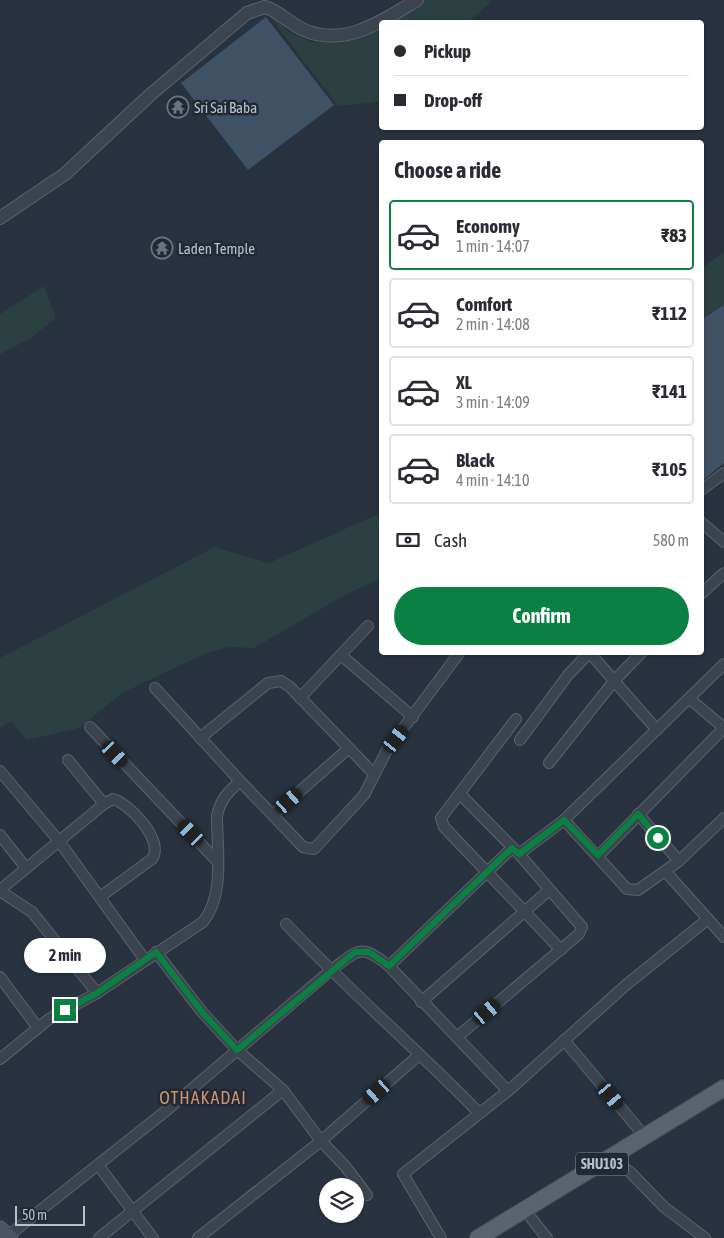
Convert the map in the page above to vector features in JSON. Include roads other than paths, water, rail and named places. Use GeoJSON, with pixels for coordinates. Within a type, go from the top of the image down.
{"type":"FeatureCollection","features":[{"type":"Feature","properties":{"kind":"main road","name":"SHU103"},"geometry":{"type":"LineString","coordinates":[[478,1238],[646,1138],[724,1088]]}},
{"type":"Feature","properties":{"kind":"main road","name":"SHU103"},"geometry":{"type":"LineString","coordinates":[[497,1238],[724,1102]]}},
{"type":"Feature","properties":{"kind":"street"},"geometry":{"type":"LineString","coordinates":[[382,20],[417,0]]}},
{"type":"Feature","properties":{"kind":"street"},"geometry":{"type":"LineString","coordinates":[[0,218],[65,174],[150,95],[247,12],[257,8],[271,9],[301,29],[333,37],[348,35],[379,22]]}},
{"type":"Feature","properties":{"kind":"street"},"geometry":{"type":"LineString","coordinates":[[704,488],[724,473]]}},
{"type":"Feature","properties":{"kind":"street"},"geometry":{"type":"LineString","coordinates":[[704,525],[724,542]]}},
{"type":"Feature","properties":{"kind":"street"},"geometry":{"type":"LineString","coordinates":[[704,591],[724,573]]}},
{"type":"Feature","properties":{"kind":"street"},"geometry":{"type":"LineString","coordinates":[[300,698],[368,626]]}},
{"type":"Feature","properties":{"kind":"street"},"geometry":{"type":"LineString","coordinates":[[341,655],[413,717]]}},
{"type":"Feature","properties":{"kind":"street"},"geometry":{"type":"LineString","coordinates":[[155,688],[303,847],[314,849],[357,805],[387,750],[458,655]]}},
{"type":"Feature","properties":{"kind":"street"},"geometry":{"type":"LineString","coordinates":[[520,740],[568,675],[587,655]]}},
{"type":"Feature","properties":{"kind":"street"},"geometry":{"type":"LineString","coordinates":[[591,655],[657,730]]}},
{"type":"Feature","properties":{"kind":"street"},"geometry":{"type":"LineString","coordinates":[[549,763],[614,681],[639,655]]}},
{"type":"Feature","properties":{"kind":"street"},"geometry":{"type":"LineString","coordinates":[[389,966],[487,872],[564,820],[724,664]]}},
{"type":"Feature","properties":{"kind":"street"},"geometry":{"type":"LineString","coordinates":[[200,738],[268,682],[282,681],[374,774]]}},
{"type":"Feature","properties":{"kind":"street"},"geometry":{"type":"LineString","coordinates":[[598,855],[724,728],[690,699]]}},
{"type":"Feature","properties":{"kind":"street"},"geometry":{"type":"LineString","coordinates":[[516,719],[443,814],[442,822],[444,828],[561,950]]}},
{"type":"Feature","properties":{"kind":"street"},"geometry":{"type":"LineString","coordinates":[[90,727],[216,860]]}},
{"type":"Feature","properties":{"kind":"street"},"geometry":{"type":"LineString","coordinates":[[274,814],[348,749]]}},
{"type":"Feature","properties":{"kind":"street"},"geometry":{"type":"LineString","coordinates":[[68,760],[104,804]]}},
{"type":"Feature","properties":{"kind":"street"},"geometry":{"type":"LineString","coordinates":[[0,771],[59,841],[145,960]]}},
{"type":"Feature","properties":{"kind":"street"},"geometry":{"type":"LineString","coordinates":[[0,1059],[49,1019],[97,993],[202,922],[210,912],[216,886],[219,805],[228,792],[240,781]]}},
{"type":"Feature","properties":{"kind":"street"},"geometry":{"type":"LineString","coordinates":[[457,1037],[561,950],[579,934],[582,927],[548,891],[516,851],[460,794]]}},
{"type":"Feature","properties":{"kind":"street"},"geometry":{"type":"LineString","coordinates":[[97,993],[32,912],[0,891],[104,804],[113,799],[126,804],[150,833],[156,845],[156,851],[152,859],[100,897]]}},
{"type":"Feature","properties":{"kind":"street"},"geometry":{"type":"LineString","coordinates":[[638,814],[679,861]]}},
{"type":"Feature","properties":{"kind":"street"},"geometry":{"type":"LineString","coordinates":[[564,820],[628,889],[633,891],[644,887],[679,861],[724,818]]}},
{"type":"Feature","properties":{"kind":"street"},"geometry":{"type":"LineString","coordinates":[[0,835],[26,868]]}},
{"type":"Feature","properties":{"kind":"street"},"geometry":{"type":"LineString","coordinates":[[664,871],[724,937]]}},
{"type":"Feature","properties":{"kind":"street"},"geometry":{"type":"LineString","coordinates":[[421,1002],[548,891]]}},
{"type":"Feature","properties":{"kind":"street"},"geometry":{"type":"LineString","coordinates":[[441,1238],[403,1174],[508,1091],[626,985],[708,919]]}},
{"type":"Feature","properties":{"kind":"street"},"geometry":{"type":"LineString","coordinates":[[286,924],[330,971],[419,1055],[437,1069],[479,1113]]}},
{"type":"Feature","properties":{"kind":"street"},"geometry":{"type":"LineString","coordinates":[[6,1234],[98,1165],[330,971],[355,952],[362,950],[375,955],[389,966],[421,1002],[508,1091]]}},
{"type":"Feature","properties":{"kind":"street"},"geometry":{"type":"LineString","coordinates":[[156,952],[202,1012],[237,1050],[283,1090],[321,1141],[345,1166],[367,1195]]}},
{"type":"Feature","properties":{"kind":"street"},"geometry":{"type":"LineString","coordinates":[[0,977],[38,1028]]}},
{"type":"Feature","properties":{"kind":"street"},"geometry":{"type":"LineString","coordinates":[[564,1040],[646,1138]]}},
{"type":"Feature","properties":{"kind":"street"},"geometry":{"type":"LineString","coordinates":[[198,1238],[321,1141],[419,1055]]}},
{"type":"Feature","properties":{"kind":"street"},"geometry":{"type":"LineString","coordinates":[[99,1238],[283,1090]]}},
{"type":"Feature","properties":{"kind":"street"},"geometry":{"type":"LineString","coordinates":[[98,1165],[153,1238]]}},
{"type":"Feature","properties":{"kind":"street"},"geometry":{"type":"LineString","coordinates":[[619,1165],[630,1172],[664,1207],[705,1238]]}},
{"type":"Feature","properties":{"kind":"street"},"geometry":{"type":"LineString","coordinates":[[531,1218],[547,1238]]}},
{"type":"Feature","properties":{"kind":"water"},"geometry":{"type":"Polygon","coordinates":[[[266,17],[334,105],[248,170],[181,83],[266,17]]]}},
{"type":"Feature","properties":{"kind":"water"},"geometry":{"type":"Polygon","coordinates":[[[724,305],[724,463],[704,480],[704,318],[724,305]]]}},
{"type":"Feature","properties":{"kind":"place","name":"Sri Sai Baba"},"geometry":{"type":"Point","coordinates":[178,107]}},
{"type":"Feature","properties":{"kind":"place","name":"Laden Temple"},"geometry":{"type":"Point","coordinates":[162,248]}},
{"type":"Feature","properties":{"kind":"district","name":"OTHAKADAI"},"geometry":{"type":"Point","coordinates":[203,1097]}}]}
